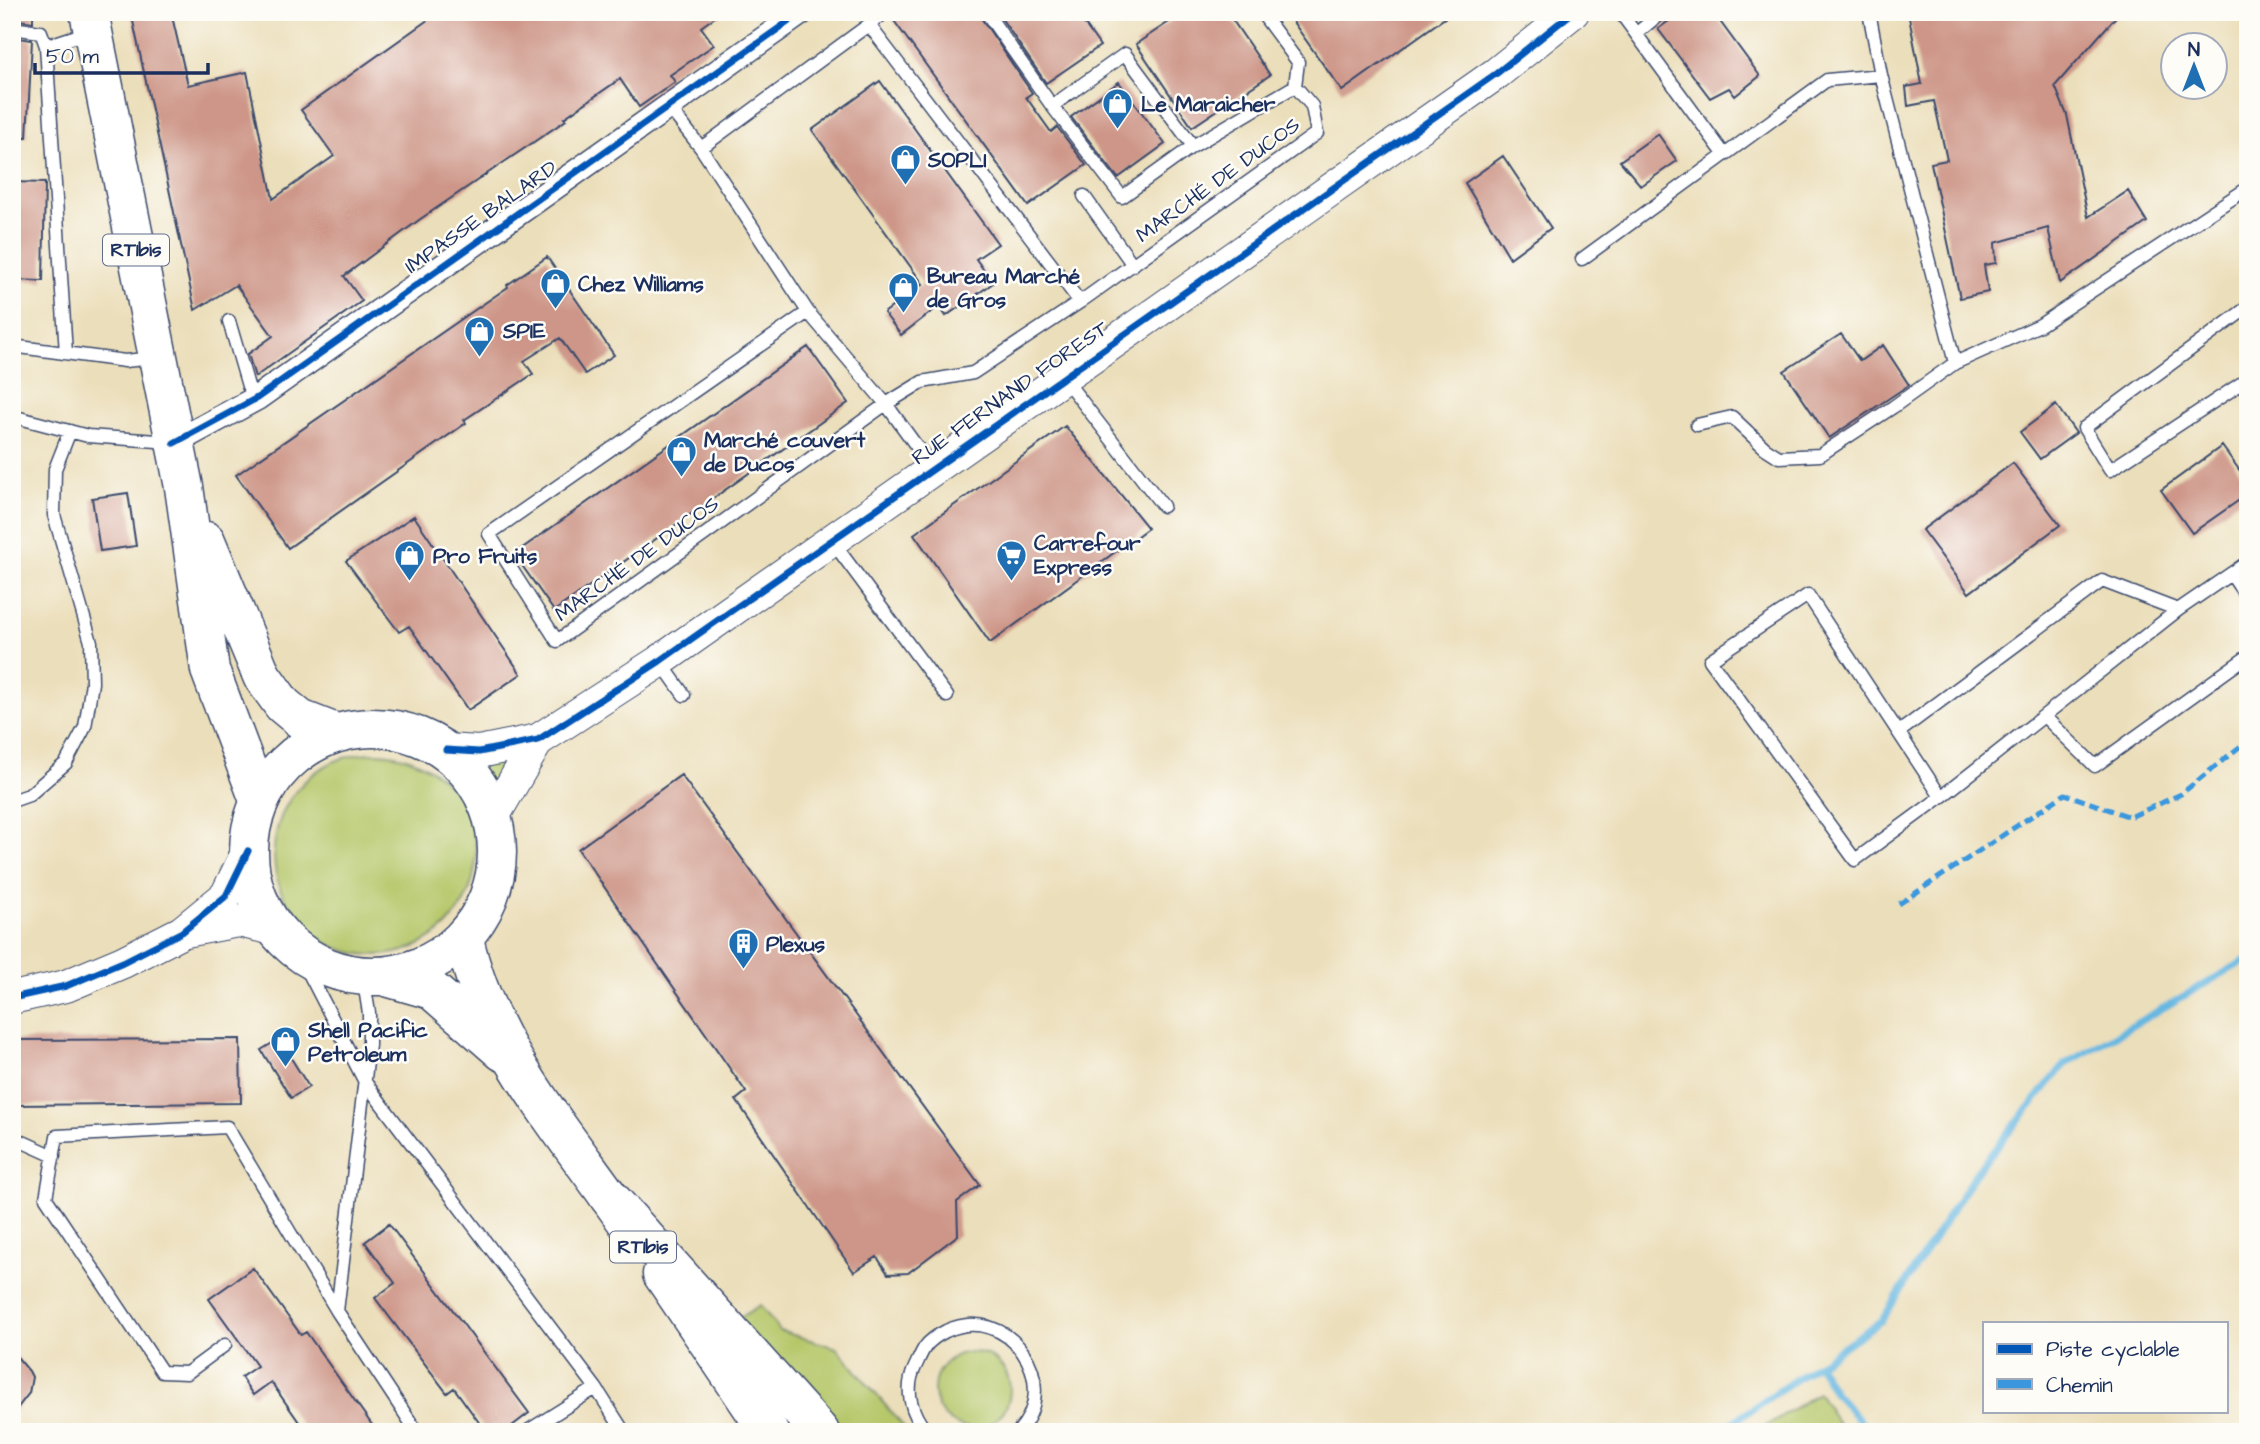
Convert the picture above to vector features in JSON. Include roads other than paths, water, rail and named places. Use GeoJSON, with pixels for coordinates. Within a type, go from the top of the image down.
{"type":"FeatureCollection","features":[{"type":"Feature","properties":{"kind":"main road","name":"RT1bis"},"geometry":{"type":"LineString","coordinates":[[91,21],[184,487],[210,670],[259,800]]}},
{"type":"Feature","properties":{"kind":"main road","name":"RT1bis"},"geometry":{"type":"LineString","coordinates":[[184,487],[262,676],[283,705],[300,719],[336,733]]}},
{"type":"Feature","properties":{"kind":"main road"},"geometry":{"type":"LineString","coordinates":[[374,727],[412,734],[446,750],[475,779],[493,817],[498,848],[495,880],[484,911],[464,938],[440,957],[413,970],[373,976],[340,972],[318,964],[286,940],[254,892],[248,851],[251,825],[259,800],[278,771],[305,748],[336,733],[374,727]]}},
{"type":"Feature","properties":{"kind":"main road","name":"RT1bis"},"geometry":{"type":"LineString","coordinates":[[464,938],[470,967],[515,1063],[769,1432]]}},
{"type":"Feature","properties":{"kind":"main road","name":"RT1bis"},"geometry":{"type":"LineString","coordinates":[[373,976],[432,990],[515,1063]]}},
{"type":"Feature","properties":{"kind":"main road"},"geometry":{"type":"LineString","coordinates":[[608,1196],[820,1432]]}},
{"type":"Feature","properties":{"kind":"street","name":"IMPASSE BALARD"},"geometry":{"type":"LineString","coordinates":[[174,443],[257,398],[802,12]]}},
{"type":"Feature","properties":{"kind":"street","name":"RUE FERNAND FOREST"},"geometry":{"type":"LineString","coordinates":[[446,750],[479,752],[538,740],[660,661],[1497,73],[1573,12]]}},
{"type":"Feature","properties":{"kind":"street","name":"RUE FERNAND FOREST"},"geometry":{"type":"LineString","coordinates":[[493,817],[538,740]]}},
{"type":"Feature","properties":{"kind":"street"},"geometry":{"type":"LineString","coordinates":[[12,998],[66,986],[182,932],[226,896],[248,851]]}},
{"type":"Feature","properties":{"kind":"street"},"geometry":{"type":"LineString","coordinates":[[182,932],[238,921],[286,940]]}},
{"type":"Feature","properties":{"kind":"lane"},"geometry":{"type":"LineString","coordinates":[[701,148],[886,12]]}},
{"type":"Feature","properties":{"kind":"lane","name":"MARCHÉ DE DUCOS"},"geometry":{"type":"LineString","coordinates":[[986,12],[1052,106],[1122,197],[1193,146],[1295,86]]}},
{"type":"Feature","properties":{"kind":"lane","name":"MARCHÉ DE DUCOS"},"geometry":{"type":"LineString","coordinates":[[808,312],[489,534],[557,641],[886,404],[922,382],[973,373],[1080,302],[1317,133],[1312,106],[1295,86],[1298,62],[1261,12]]}},
{"type":"Feature","properties":{"kind":"lane"},"geometry":{"type":"LineString","coordinates":[[1620,12],[1724,154]]}},
{"type":"Feature","properties":{"kind":"lane"},"geometry":{"type":"LineString","coordinates":[[1637,33],[1662,12]]}},
{"type":"Feature","properties":{"kind":"lane"},"geometry":{"type":"LineString","coordinates":[[1869,12],[1881,75],[1955,363]]}},
{"type":"Feature","properties":{"kind":"lane"},"geometry":{"type":"LineString","coordinates":[[46,46],[91,21]]}},
{"type":"Feature","properties":{"kind":"lane"},"geometry":{"type":"LineString","coordinates":[[869,24],[1080,302]]}},
{"type":"Feature","properties":{"kind":"lane"},"geometry":{"type":"LineString","coordinates":[[12,29],[41,32],[46,46],[66,353]]}},
{"type":"Feature","properties":{"kind":"lane","name":"MARCHÉ DE DUCOS"},"geometry":{"type":"LineString","coordinates":[[1052,106],[1125,54],[1193,146]]}},
{"type":"Feature","properties":{"kind":"lane"},"geometry":{"type":"LineString","coordinates":[[1582,259],[1827,80],[1881,75]]}},
{"type":"Feature","properties":{"kind":"lane"},"geometry":{"type":"LineString","coordinates":[[668,106],[701,148],[808,312],[886,404],[933,469]]}},
{"type":"Feature","properties":{"kind":"lane"},"geometry":{"type":"LineString","coordinates":[[1697,425],[1732,417],[1765,448],[1779,457],[1820,455],[1955,363],[2040,325],[2248,188]]}},
{"type":"Feature","properties":{"kind":"lane","name":"MARCHÉ DE DUCOS"},"geometry":{"type":"LineString","coordinates":[[1084,197],[1133,265]]}},
{"type":"Feature","properties":{"kind":"lane"},"geometry":{"type":"LineString","coordinates":[[2248,307],[2084,428],[2110,470],[2248,379]]}},
{"type":"Feature","properties":{"kind":"lane"},"geometry":{"type":"LineString","coordinates":[[229,321],[248,386],[257,398]]}},
{"type":"Feature","properties":{"kind":"lane"},"geometry":{"type":"LineString","coordinates":[[12,346],[125,361],[158,358]]}},
{"type":"Feature","properties":{"kind":"lane"},"geometry":{"type":"LineString","coordinates":[[1063,377],[1163,506]]}},
{"type":"Feature","properties":{"kind":"lane"},"geometry":{"type":"LineString","coordinates":[[12,416],[88,436],[174,443]]}},
{"type":"Feature","properties":{"kind":"lane"},"geometry":{"type":"LineString","coordinates":[[12,801],[29,795],[66,763],[85,727],[92,683],[91,642],[54,516],[55,469],[70,431]]}},
{"type":"Feature","properties":{"kind":"lane"},"geometry":{"type":"LineString","coordinates":[[832,540],[947,696]]}},
{"type":"Feature","properties":{"kind":"lane"},"geometry":{"type":"LineString","coordinates":[[1941,797],[1808,595],[1710,660],[1855,860],[1941,797],[2178,610],[2248,562]]}},
{"type":"Feature","properties":{"kind":"lane"},"geometry":{"type":"LineString","coordinates":[[2231,573],[2248,598]]}},
{"type":"Feature","properties":{"kind":"lane"},"geometry":{"type":"LineString","coordinates":[[1899,733],[2102,581],[2178,610]]}},
{"type":"Feature","properties":{"kind":"lane"},"geometry":{"type":"LineString","coordinates":[[2044,716],[2095,766],[2248,656]]}},
{"type":"Feature","properties":{"kind":"lane"},"geometry":{"type":"LineString","coordinates":[[660,661],[684,695]]}},
{"type":"Feature","properties":{"kind":"lane"},"geometry":{"type":"LineString","coordinates":[[286,940],[365,1082],[596,1388],[624,1432]]}},
{"type":"Feature","properties":{"kind":"lane"},"geometry":{"type":"LineString","coordinates":[[337,1311],[369,1045],[373,976]]}},
{"type":"Feature","properties":{"kind":"lane"},"geometry":{"type":"LineString","coordinates":[[225,1345],[187,1373],[162,1372],[46,1198],[57,1136],[227,1127],[337,1311],[417,1432]]}},
{"type":"Feature","properties":{"kind":"lane"},"geometry":{"type":"LineString","coordinates":[[12,1137],[54,1156]]}},
{"type":"Feature","properties":{"kind":"lane"},"geometry":{"type":"LineString","coordinates":[[925,1431],[914,1414],[909,1396],[910,1377],[925,1346],[937,1336],[965,1326],[991,1328],[1008,1336],[1022,1349],[1031,1364],[1036,1385],[1034,1405],[1018,1432]]}},
{"type":"Feature","properties":{"kind":"lane"},"geometry":{"type":"LineString","coordinates":[[526,1432],[596,1388]]}},
{"type":"Feature","properties":{"kind":"waterway"},"geometry":{"type":"LineString","coordinates":[[1719,1432],[1882,1320],[1977,1171],[2064,1065],[2248,959]]}},
{"type":"Feature","properties":{"kind":"waterway"},"geometry":{"type":"LineString","coordinates":[[1818,1364],[1834,1392],[1870,1432]]}},
{"type":"Feature","properties":{"kind":"place","name":"Le Maraicher"},"geometry":{"type":"Point","coordinates":[1118,131]}},
{"type":"Feature","properties":{"kind":"place","name":"SOPLI"},"geometry":{"type":"Point","coordinates":[905,187]}},
{"type":"Feature","properties":{"kind":"place","name":"Chez Williams"},"geometry":{"type":"Point","coordinates":[555,311]}},
{"type":"Feature","properties":{"kind":"place","name":"Bureau Marché de Gros"},"geometry":{"type":"Point","coordinates":[904,315]}},
{"type":"Feature","properties":{"kind":"place","name":"SPIE"},"geometry":{"type":"Point","coordinates":[480,358]}},
{"type":"Feature","properties":{"kind":"place","name":"Marché couvert de Ducos"},"geometry":{"type":"Point","coordinates":[681,479]}},
{"type":"Feature","properties":{"kind":"place","name":"Carrefour Express"},"geometry":{"type":"Point","coordinates":[1011,582]}},
{"type":"Feature","properties":{"kind":"place","name":"Pro Fruits"},"geometry":{"type":"Point","coordinates":[410,583]}},
{"type":"Feature","properties":{"kind":"place","name":"Plexus"},"geometry":{"type":"Point","coordinates":[743,971]}},
{"type":"Feature","properties":{"kind":"place","name":"Shell Pacific Petroleum"},"geometry":{"type":"Point","coordinates":[285,1069]}}]}
